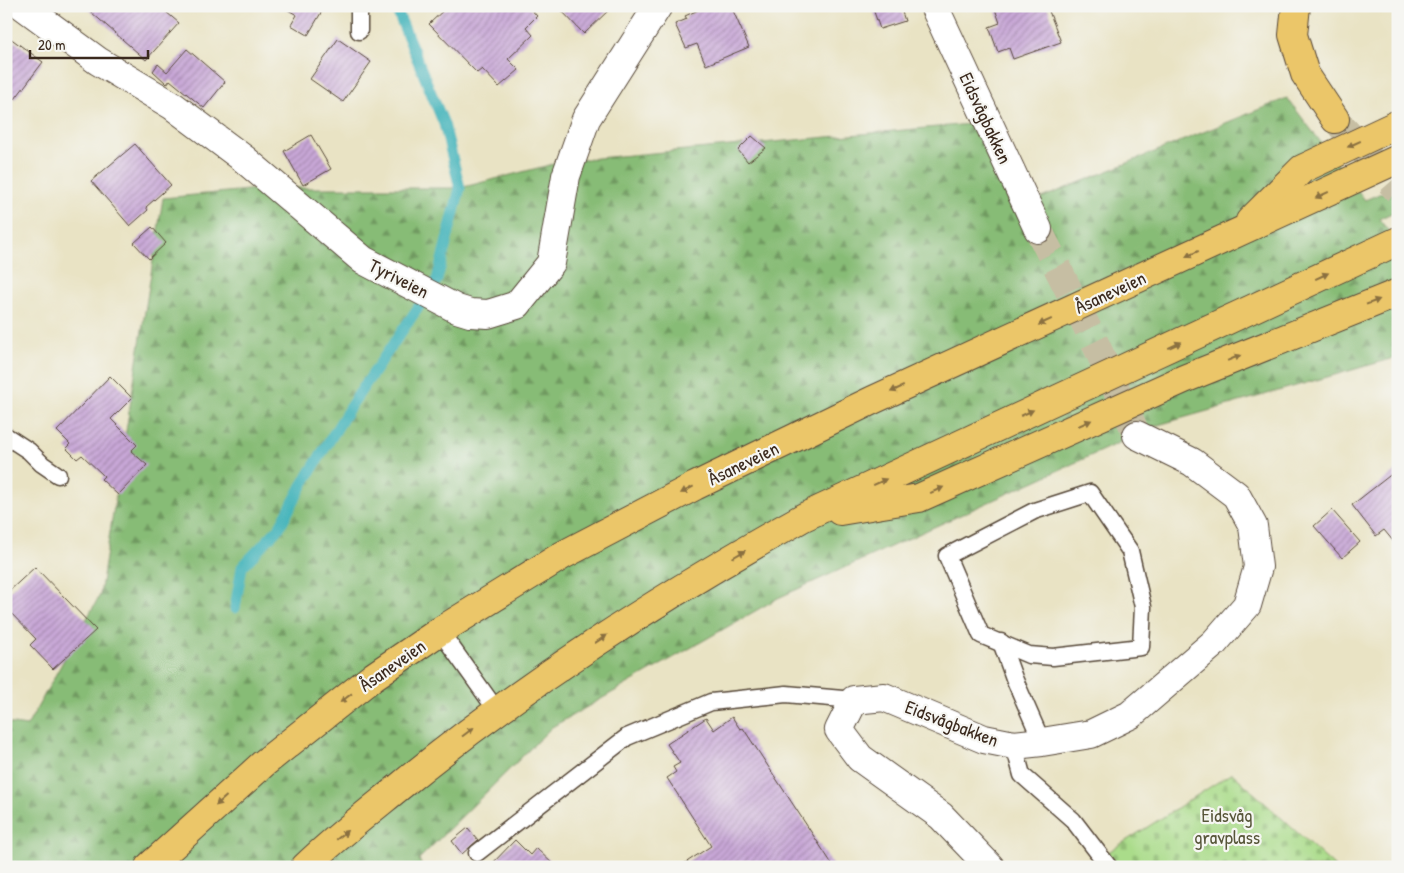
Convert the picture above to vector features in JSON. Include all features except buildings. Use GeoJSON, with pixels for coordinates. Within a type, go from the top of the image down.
{"type":"FeatureCollection","features":[{"type":"Feature","properties":{"kind":"main road"},"geometry":{"type":"LineString","coordinates":[[1296,6],[1294,35],[1305,74],[1335,119]]}},
{"type":"Feature","properties":{"kind":"main road"},"geometry":{"type":"LineString","coordinates":[[1237,234],[1302,169],[1398,124]]}},
{"type":"Feature","properties":{"kind":"main road","name":"Åsaneveien"},"geometry":{"type":"LineString","coordinates":[[149,867],[263,764],[374,676],[440,631],[563,556],[695,486],[873,400],[1398,160]]}},
{"type":"Feature","properties":{"kind":"main road"},"geometry":{"type":"LineString","coordinates":[[305,867],[433,759],[558,666],[672,593],[804,517],[1398,241]]}},
{"type":"Feature","properties":{"kind":"main road"},"geometry":{"type":"LineString","coordinates":[[804,517],[919,498],[1184,379],[1398,293]]}},
{"type":"Feature","properties":{"kind":"street","name":"Tyriveien"},"geometry":{"type":"LineString","coordinates":[[23,6],[105,66],[173,106],[244,159],[363,260],[452,306],[470,313],[488,314],[517,306],[552,263],[566,176],[586,119],[658,6]]}},
{"type":"Feature","properties":{"kind":"street","name":"Eidsvågbakken"},"geometry":{"type":"LineString","coordinates":[[934,6],[1038,229]]}},
{"type":"Feature","properties":{"kind":"street","name":"Eidsvågbakken"},"geometry":{"type":"LineString","coordinates":[[854,700],[884,697],[984,739],[1014,745],[1042,742],[1091,734],[1130,715],[1214,643],[1247,605],[1258,567],[1253,526],[1236,496],[1192,462],[1137,435]]}},
{"type":"Feature","properties":{"kind":"street"},"geometry":{"type":"LineString","coordinates":[[854,700],[840,730],[860,758],[941,816],[990,867]]}},
{"type":"Feature","properties":{"kind":"lane"},"geometry":{"type":"LineString","coordinates":[[359,6],[359,31]]}},
{"type":"Feature","properties":{"kind":"lane"},"geometry":{"type":"LineString","coordinates":[[6,436],[29,451],[42,464],[58,475]]}},
{"type":"Feature","properties":{"kind":"lane"},"geometry":{"type":"LineString","coordinates":[[1090,493],[1130,551],[1143,607],[1140,647],[1053,657],[1028,655],[1001,642],[981,635],[947,556],[1034,511],[1090,493]]}},
{"type":"Feature","properties":{"kind":"lane"},"geometry":{"type":"LineString","coordinates":[[440,631],[496,711]]}},
{"type":"Feature","properties":{"kind":"lane"},"geometry":{"type":"LineString","coordinates":[[1001,642],[1014,678],[1042,742]]}},
{"type":"Feature","properties":{"kind":"lane"},"geometry":{"type":"LineString","coordinates":[[477,853],[628,737],[710,702],[786,694],[854,700]]}},
{"type":"Feature","properties":{"kind":"lane"},"geometry":{"type":"LineString","coordinates":[[1014,745],[1022,774],[1073,820],[1109,867]]}},
{"type":"Feature","properties":{"kind":"green space"},"geometry":{"type":"Polygon","coordinates":[[[1287,98],[1365,200],[1398,186],[1398,210],[1379,219],[1398,243],[1398,357],[1158,425],[778,598],[552,727],[419,859],[422,867],[6,867],[6,723],[27,726],[100,595],[163,198],[269,188],[460,188],[565,161],[981,123],[1012,210],[1287,98]]]}},
{"type":"Feature","properties":{"kind":"green space","name":"Eidsvåg gravplass"},"geometry":{"type":"Polygon","coordinates":[[[1232,773],[1335,867],[1085,867],[1232,773]]]}},
{"type":"Feature","properties":{"kind":"waterway"},"geometry":{"type":"LineString","coordinates":[[235,608],[242,567],[279,528],[303,484],[350,407],[437,280],[460,188],[444,124],[398,13],[399,6]]}},
{"type":"Feature","properties":{"kind":"tunnel"},"geometry":{"type":"LineString","coordinates":[[1335,119],[1398,191]]}},
{"type":"Feature","properties":{"kind":"tunnel"},"geometry":{"type":"LineString","coordinates":[[1038,229],[1097,347],[1137,435]]}}]}
